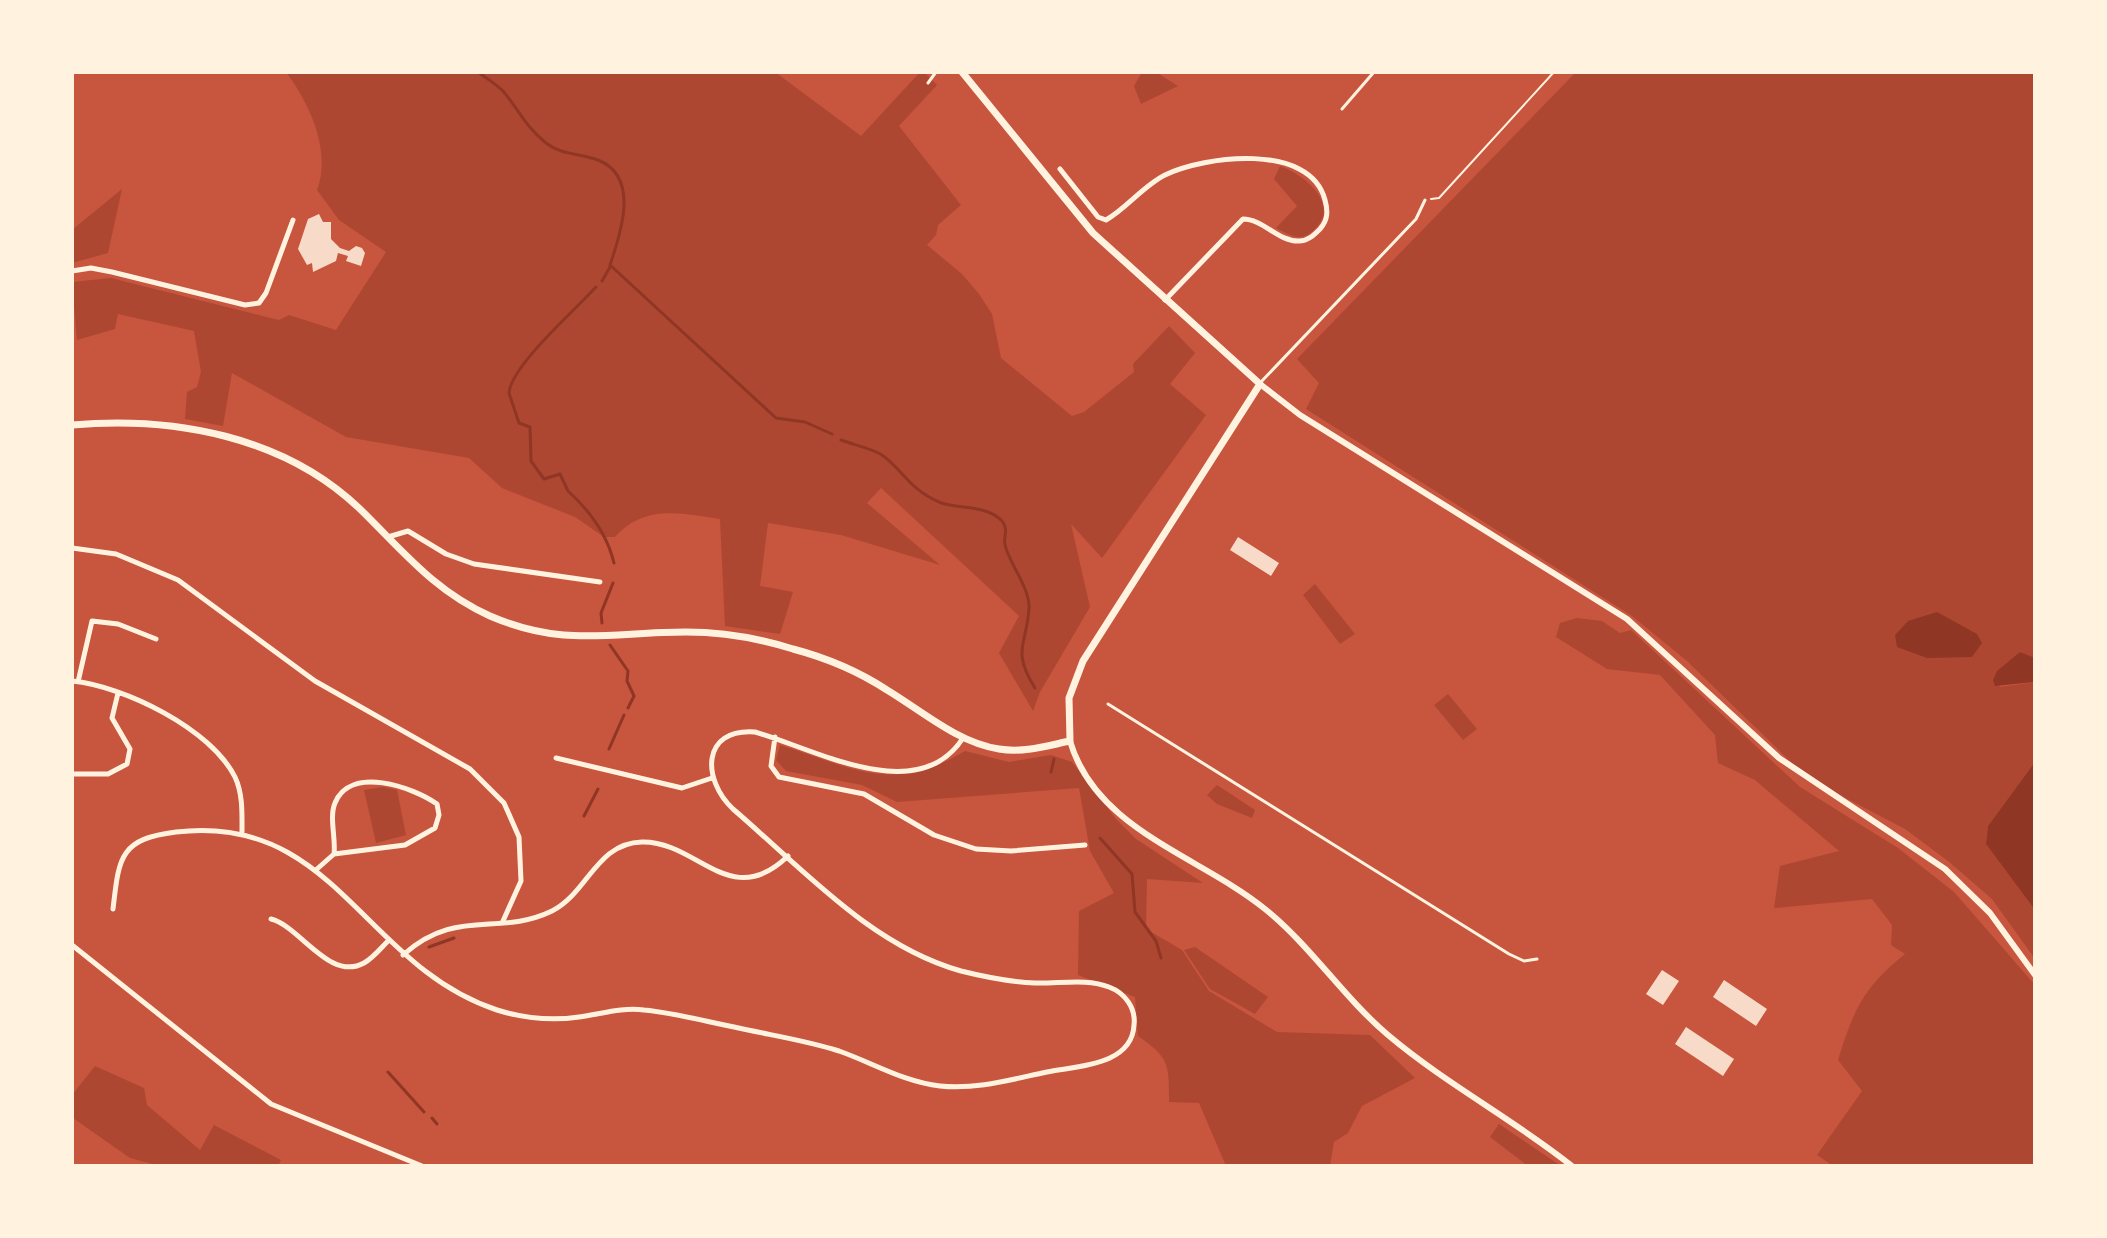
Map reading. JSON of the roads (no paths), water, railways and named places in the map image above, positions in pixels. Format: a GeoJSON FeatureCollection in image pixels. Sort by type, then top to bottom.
{"type":"FeatureCollection","features":[{"type":"Feature","properties":{"kind":"main road"},"geometry":{"type":"LineString","coordinates":[[72,425],[163,424],[235,439],[327,482],[361,510],[420,572],[447,592],[517,626],[577,638],[688,632],[775,643],[821,657],[864,676],[963,738],[1012,751],[1070,741],[1069,698],[1083,661],[1260,384],[1085,225],[962,72]]}},
{"type":"Feature","properties":{"kind":"street"},"geometry":{"type":"LineString","coordinates":[[1060,169],[1098,217],[1106,220],[1164,175],[1218,159],[1250,157],[1284,164],[1303,173],[1323,194],[1328,213],[1324,225],[1311,238],[1299,242],[1243,219],[1164,300]]}},
{"type":"Feature","properties":{"kind":"street"},"geometry":{"type":"LineString","coordinates":[[72,271],[91,268],[245,305],[259,303],[266,293],[293,220]]}},
{"type":"Feature","properties":{"kind":"street"},"geometry":{"type":"LineString","coordinates":[[1260,384],[1300,415],[1627,619],[1772,752],[1945,869],[1990,913],[2035,975]]}},
{"type":"Feature","properties":{"kind":"street"},"geometry":{"type":"LineString","coordinates":[[387,538],[408,531],[446,554],[474,564],[600,582]]}},
{"type":"Feature","properties":{"kind":"street"},"geometry":{"type":"LineString","coordinates":[[72,548],[116,554],[178,580],[315,681],[470,769],[504,803],[519,837],[521,881],[503,921]]}},
{"type":"Feature","properties":{"kind":"street"},"geometry":{"type":"LineString","coordinates":[[156,639],[118,624],[92,621],[75,682],[118,693],[174,720],[222,758],[239,787],[242,832]]}},
{"type":"Feature","properties":{"kind":"street"},"geometry":{"type":"LineString","coordinates":[[72,774],[108,774],[127,764],[130,749],[112,718],[118,693]]}},
{"type":"Feature","properties":{"kind":"street"},"geometry":{"type":"LineString","coordinates":[[113,909],[119,862],[134,843],[150,835],[183,831],[242,832],[290,852],[317,869],[403,955],[451,990],[503,1012],[547,1019],[648,1010],[823,1047],[906,1078],[942,1087],[984,1084],[1097,1062],[1116,1055],[1131,1039],[1135,1023],[1132,1009],[1115,990],[1099,984],[1004,980],[936,962],[870,925],[726,802],[712,778],[711,757],[728,737],[748,731],[877,771],[898,773],[935,764],[955,750],[963,738]]}},
{"type":"Feature","properties":{"kind":"street"},"geometry":{"type":"LineString","coordinates":[[775,737],[771,766],[779,777],[864,794],[950,842],[995,851],[1085,845]]}},
{"type":"Feature","properties":{"kind":"street"},"geometry":{"type":"LineString","coordinates":[[1070,741],[1083,768],[1106,798],[1148,836],[1268,911],[1376,1024],[1418,1060],[1572,1166]]}},
{"type":"Feature","properties":{"kind":"street"},"geometry":{"type":"LineString","coordinates":[[556,758],[682,788],[712,778]]}},
{"type":"Feature","properties":{"kind":"street"},"geometry":{"type":"LineString","coordinates":[[317,869],[334,854],[405,845],[435,828],[439,815],[437,804],[420,792],[387,781],[350,789],[336,799],[333,808],[334,854]]}},
{"type":"Feature","properties":{"kind":"street"},"geometry":{"type":"LineString","coordinates":[[403,955],[439,930],[529,919],[560,907],[603,858],[634,843],[657,844],[719,873],[742,877],[766,873],[788,856]]}},
{"type":"Feature","properties":{"kind":"street"},"geometry":{"type":"LineString","coordinates":[[271,919],[292,928],[324,957],[346,965],[364,964],[388,941]]}},
{"type":"Feature","properties":{"kind":"street"},"geometry":{"type":"LineString","coordinates":[[72,945],[271,1104],[422,1166]]}},
{"type":"Feature","properties":{"kind":"lane"},"geometry":{"type":"LineString","coordinates":[[928,83],[936,72]]}},
{"type":"Feature","properties":{"kind":"lane"},"geometry":{"type":"LineString","coordinates":[[1342,109],[1374,72]]}},
{"type":"Feature","properties":{"kind":"lane"},"geometry":{"type":"LineString","coordinates":[[1260,384],[1416,219],[1425,200]]}},
{"type":"Feature","properties":{"kind":"lane"},"geometry":{"type":"LineString","coordinates":[[1108,704],[1509,954],[1524,961],[1537,959]]}},
{"type":"Feature","properties":{"kind":"waterway"},"geometry":{"type":"LineString","coordinates":[[478,72],[503,91],[527,124],[546,143],[564,152],[598,160],[611,168],[619,179],[624,208],[610,265],[776,418],[805,422],[832,434]]}},
{"type":"Feature","properties":{"kind":"waterway"},"geometry":{"type":"LineString","coordinates":[[602,281],[610,267]]}},
{"type":"Feature","properties":{"kind":"waterway"},"geometry":{"type":"LineString","coordinates":[[596,287],[520,368],[509,393],[519,423],[530,427],[531,461],[544,479],[560,474],[568,491],[602,532],[614,563]]}},
{"type":"Feature","properties":{"kind":"waterway"},"geometry":{"type":"LineString","coordinates":[[841,440],[882,455],[929,497],[988,512],[1002,521],[1007,552],[1028,600],[1022,656],[1035,688]]}},
{"type":"Feature","properties":{"kind":"waterway"},"geometry":{"type":"LineString","coordinates":[[602,623],[601,613],[613,583]]}},
{"type":"Feature","properties":{"kind":"waterway"},"geometry":{"type":"LineString","coordinates":[[610,645],[628,671],[627,681],[634,696],[628,708]]}},
{"type":"Feature","properties":{"kind":"waterway"},"geometry":{"type":"LineString","coordinates":[[609,749],[624,715]]}},
{"type":"Feature","properties":{"kind":"waterway"},"geometry":{"type":"LineString","coordinates":[[1051,772],[1054,759]]}},
{"type":"Feature","properties":{"kind":"waterway"},"geometry":{"type":"LineString","coordinates":[[584,816],[598,789]]}},
{"type":"Feature","properties":{"kind":"waterway"},"geometry":{"type":"LineString","coordinates":[[1100,838],[1132,874],[1135,912],[1156,941],[1161,958]]}},
{"type":"Feature","properties":{"kind":"waterway"},"geometry":{"type":"LineString","coordinates":[[429,947],[454,938]]}},
{"type":"Feature","properties":{"kind":"waterway"},"geometry":{"type":"LineString","coordinates":[[388,1072],[424,1112]]}},
{"type":"Feature","properties":{"kind":"waterway"},"geometry":{"type":"LineString","coordinates":[[432,1118],[437,1124]]}}]}
